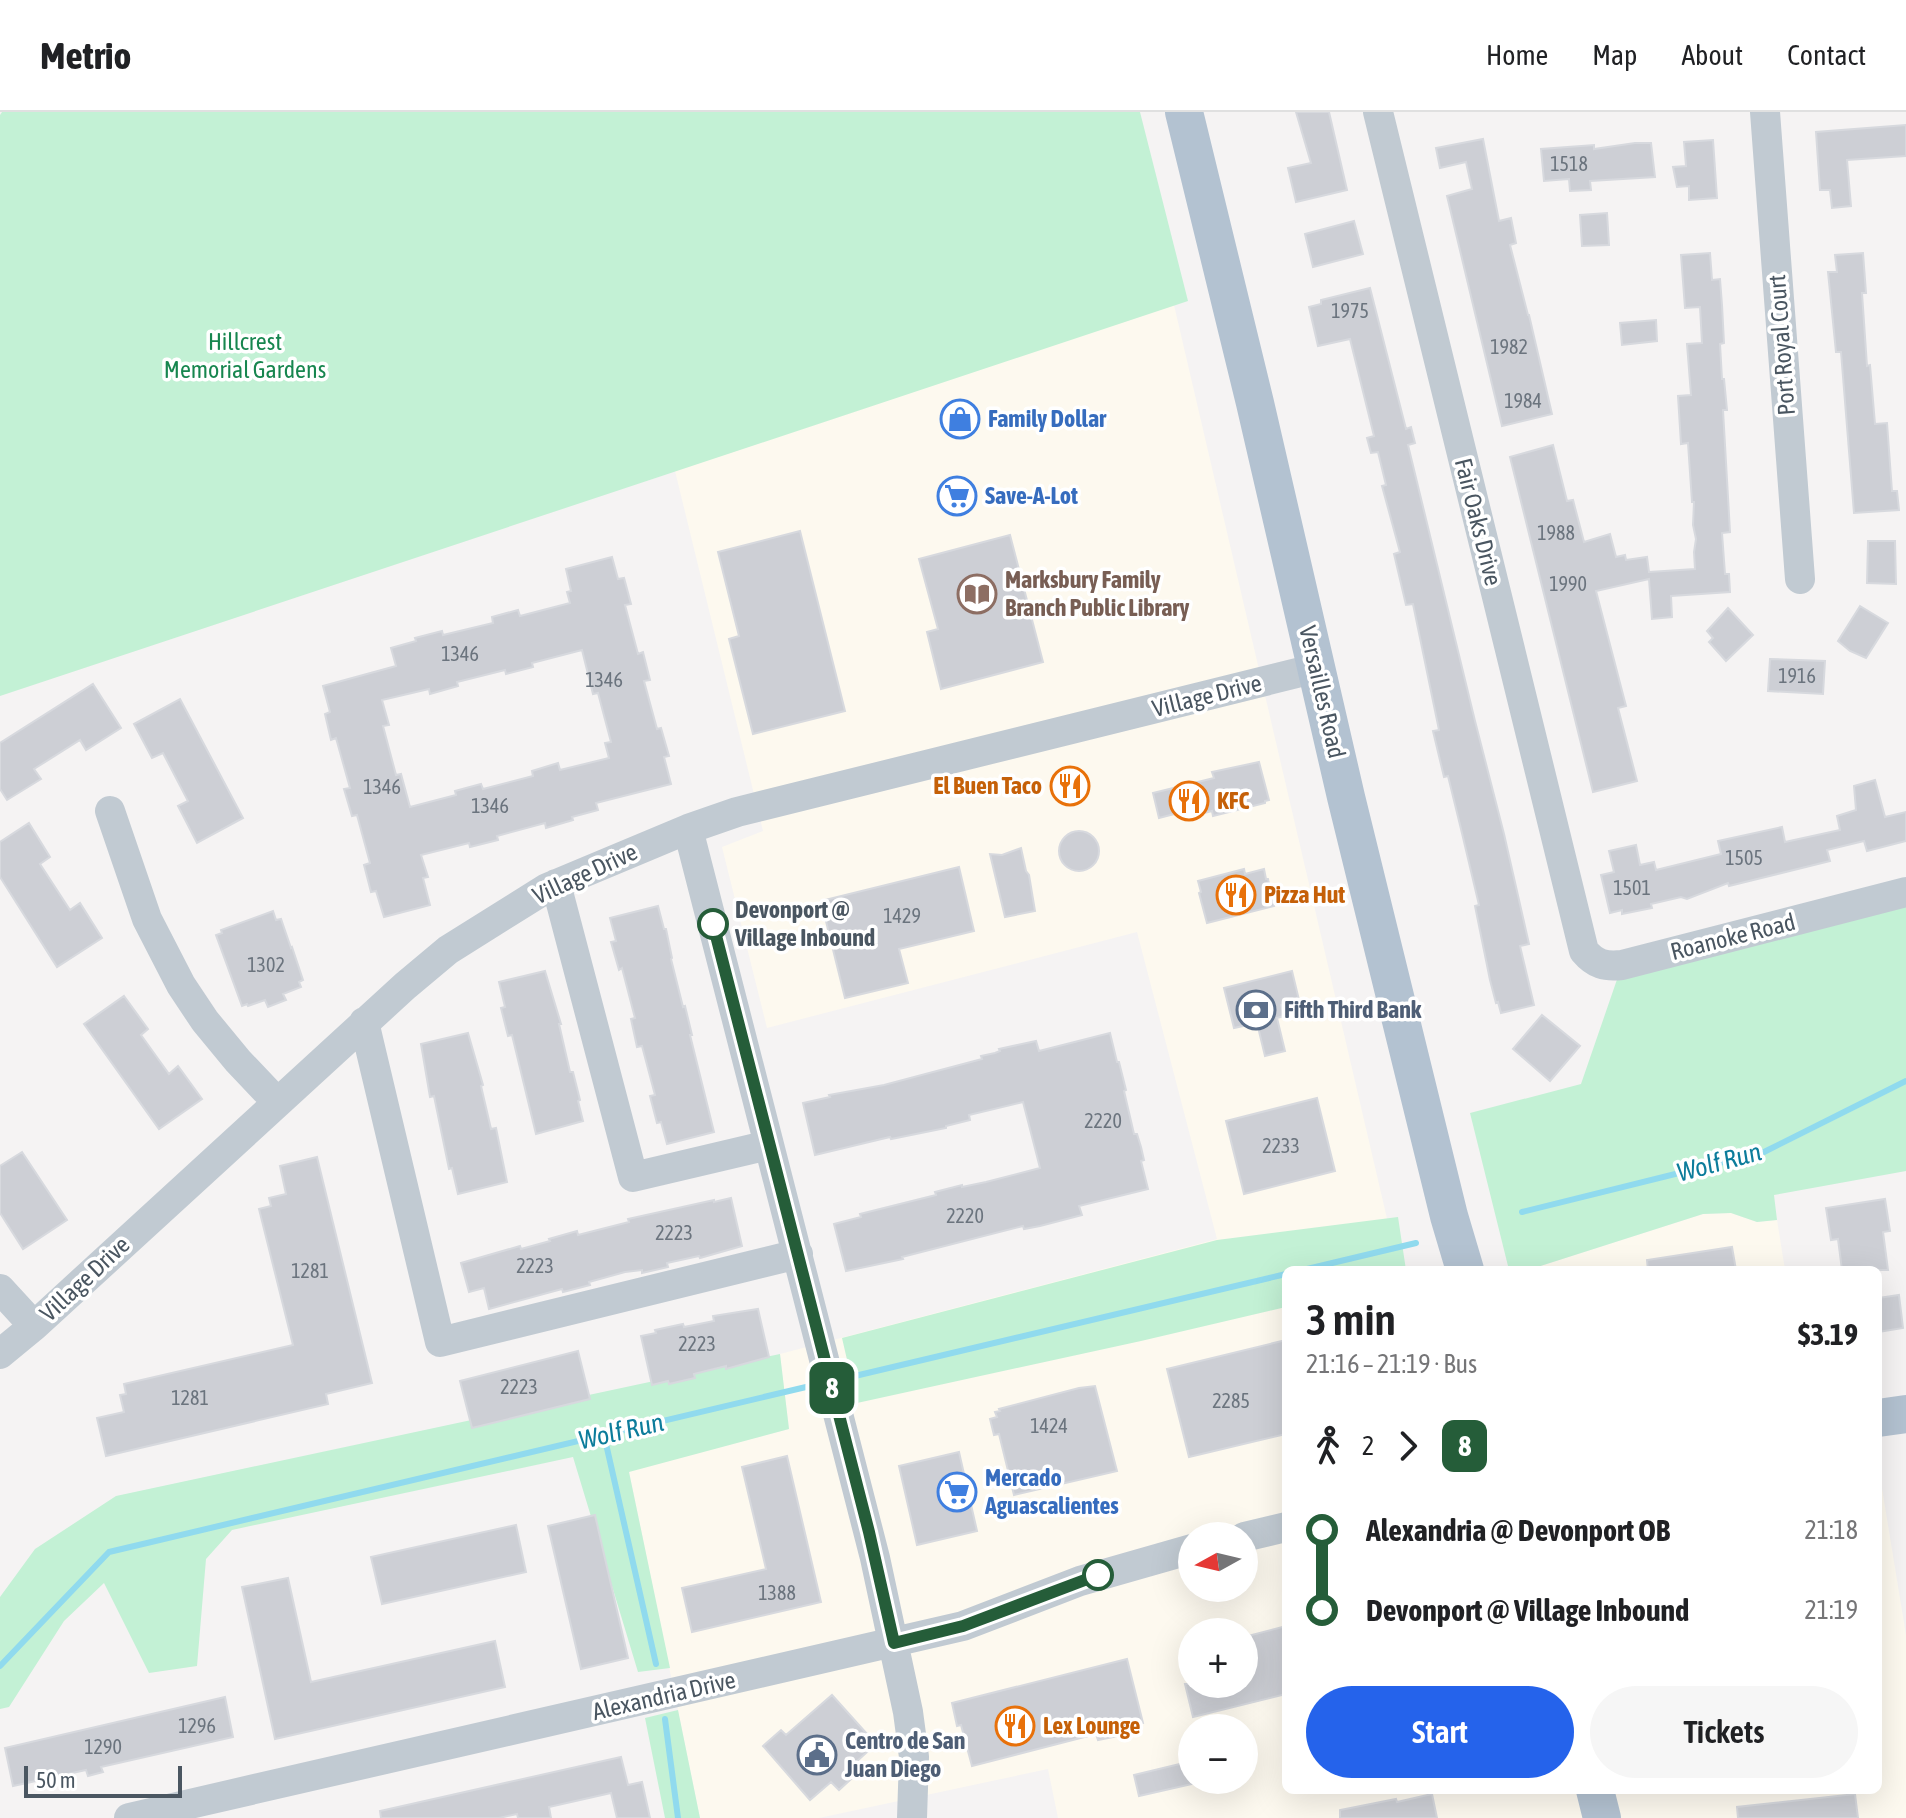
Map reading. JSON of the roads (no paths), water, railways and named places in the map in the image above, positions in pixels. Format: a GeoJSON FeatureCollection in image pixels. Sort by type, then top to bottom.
{"type":"FeatureCollection","features":[{"type":"Feature","properties":{"kind":"main road","name":"Versailles Road"},"geometry":{"type":"LineString","coordinates":[[1184,112],[1417,1085],[1464,1266]]}},
{"type":"Feature","properties":{"kind":"main road"},"geometry":{"type":"LineString","coordinates":[[1882,1417],[1906,1414]]}},
{"type":"Feature","properties":{"kind":"main road"},"geometry":{"type":"LineString","coordinates":[[1596,1794],[1602,1818]]}},
{"type":"Feature","properties":{"kind":"street","name":"Fair Oaks Drive"},"geometry":{"type":"LineString","coordinates":[[1378,112],[1578,932]]}},
{"type":"Feature","properties":{"kind":"street","name":"Port Royal Court"},"geometry":{"type":"LineString","coordinates":[[1765,112],[1800,579]]}},
{"type":"Feature","properties":{"kind":"street","name":"Village Drive"},"geometry":{"type":"LineString","coordinates":[[0,1354],[364,1022],[448,950],[556,884],[688,829],[748,809],[1317,668]]}},
{"type":"Feature","properties":{"kind":"street"},"geometry":{"type":"LineString","coordinates":[[110,811],[147,919],[181,985],[205,1021],[277,1102]]}},
{"type":"Feature","properties":{"kind":"street"},"geometry":{"type":"LineString","coordinates":[[688,829],[875,1558],[908,1712],[914,1757],[912,1818]]}},
{"type":"Feature","properties":{"kind":"street"},"geometry":{"type":"LineString","coordinates":[[556,884],[633,1177],[769,1145]]}},
{"type":"Feature","properties":{"kind":"street","name":"Roanoke Road"},"geometry":{"type":"LineString","coordinates":[[1578,932],[1584,951],[1592,960],[1603,965],[1622,965],[1906,892]]}},
{"type":"Feature","properties":{"kind":"street"},"geometry":{"type":"LineString","coordinates":[[364,1022],[440,1342],[798,1254]]}},
{"type":"Feature","properties":{"kind":"street"},"geometry":{"type":"LineString","coordinates":[[0,1289],[34,1326]]}},
{"type":"Feature","properties":{"kind":"street"},"geometry":{"type":"LineString","coordinates":[[1258,1534],[1282,1528]]}},
{"type":"Feature","properties":{"kind":"street","name":"Alexandria Drive"},"geometry":{"type":"LineString","coordinates":[[129,1818],[963,1626],[1089,1578],[1178,1553]]}},
{"type":"Feature","properties":{"kind":"waterway","name":"Wolf Run"},"geometry":{"type":"LineString","coordinates":[[1522,1212],[1764,1152],[1906,1081]]}},
{"type":"Feature","properties":{"kind":"waterway","name":"Wolf Run"},"geometry":{"type":"LineString","coordinates":[[1320,1266],[1416,1243]]}},
{"type":"Feature","properties":{"kind":"waterway","name":"Wolf Run"},"geometry":{"type":"LineString","coordinates":[[838,1380],[1282,1275]]}},
{"type":"Feature","properties":{"kind":"waterway","name":"Wolf Run"},"geometry":{"type":"LineString","coordinates":[[0,1666],[109,1552],[823,1383]]}},
{"type":"Feature","properties":{"kind":"waterway"},"geometry":{"type":"LineString","coordinates":[[604,1435],[656,1664]]}},
{"type":"Feature","properties":{"kind":"waterway"},"geometry":{"type":"LineString","coordinates":[[665,1719],[678,1818]]}},
{"type":"Feature","properties":{"kind":"place","name":"Family Dollar"},"geometry":{"type":"Point","coordinates":[960,419]}},
{"type":"Feature","properties":{"kind":"place","name":"Save-A-Lot"},"geometry":{"type":"Point","coordinates":[957,496]}},
{"type":"Feature","properties":{"kind":"place","name":"Marksbury Family Branch Public Library"},"geometry":{"type":"Point","coordinates":[977,594]}},
{"type":"Feature","properties":{"kind":"place","name":"El Buen Taco"},"geometry":{"type":"Point","coordinates":[1070,786]}},
{"type":"Feature","properties":{"kind":"place","name":"KFC"},"geometry":{"type":"Point","coordinates":[1189,801]}},
{"type":"Feature","properties":{"kind":"place","name":"Pizza Hut"},"geometry":{"type":"Point","coordinates":[1236,895]}},
{"type":"Feature","properties":{"kind":"place","name":"Devonport @ Village Inbound"},"geometry":{"type":"Point","coordinates":[713,924]}},
{"type":"Feature","properties":{"kind":"place","name":"Fifth Third Bank"},"geometry":{"type":"Point","coordinates":[1256,1010]}},
{"type":"Feature","properties":{"kind":"place","name":"Mercado Aguascalientes"},"geometry":{"type":"Point","coordinates":[957,1492]}},
{"type":"Feature","properties":{"kind":"place","name":"Lex Lounge"},"geometry":{"type":"Point","coordinates":[1015,1726]}},
{"type":"Feature","properties":{"kind":"place","name":"Centro de San Juan Diego"},"geometry":{"type":"Point","coordinates":[817,1755]}},
{"type":"Feature","properties":{"kind":"park label","name":"Hillcrest Memorial Gardens"},"geometry":{"type":"Point","coordinates":[245,356]}}]}
